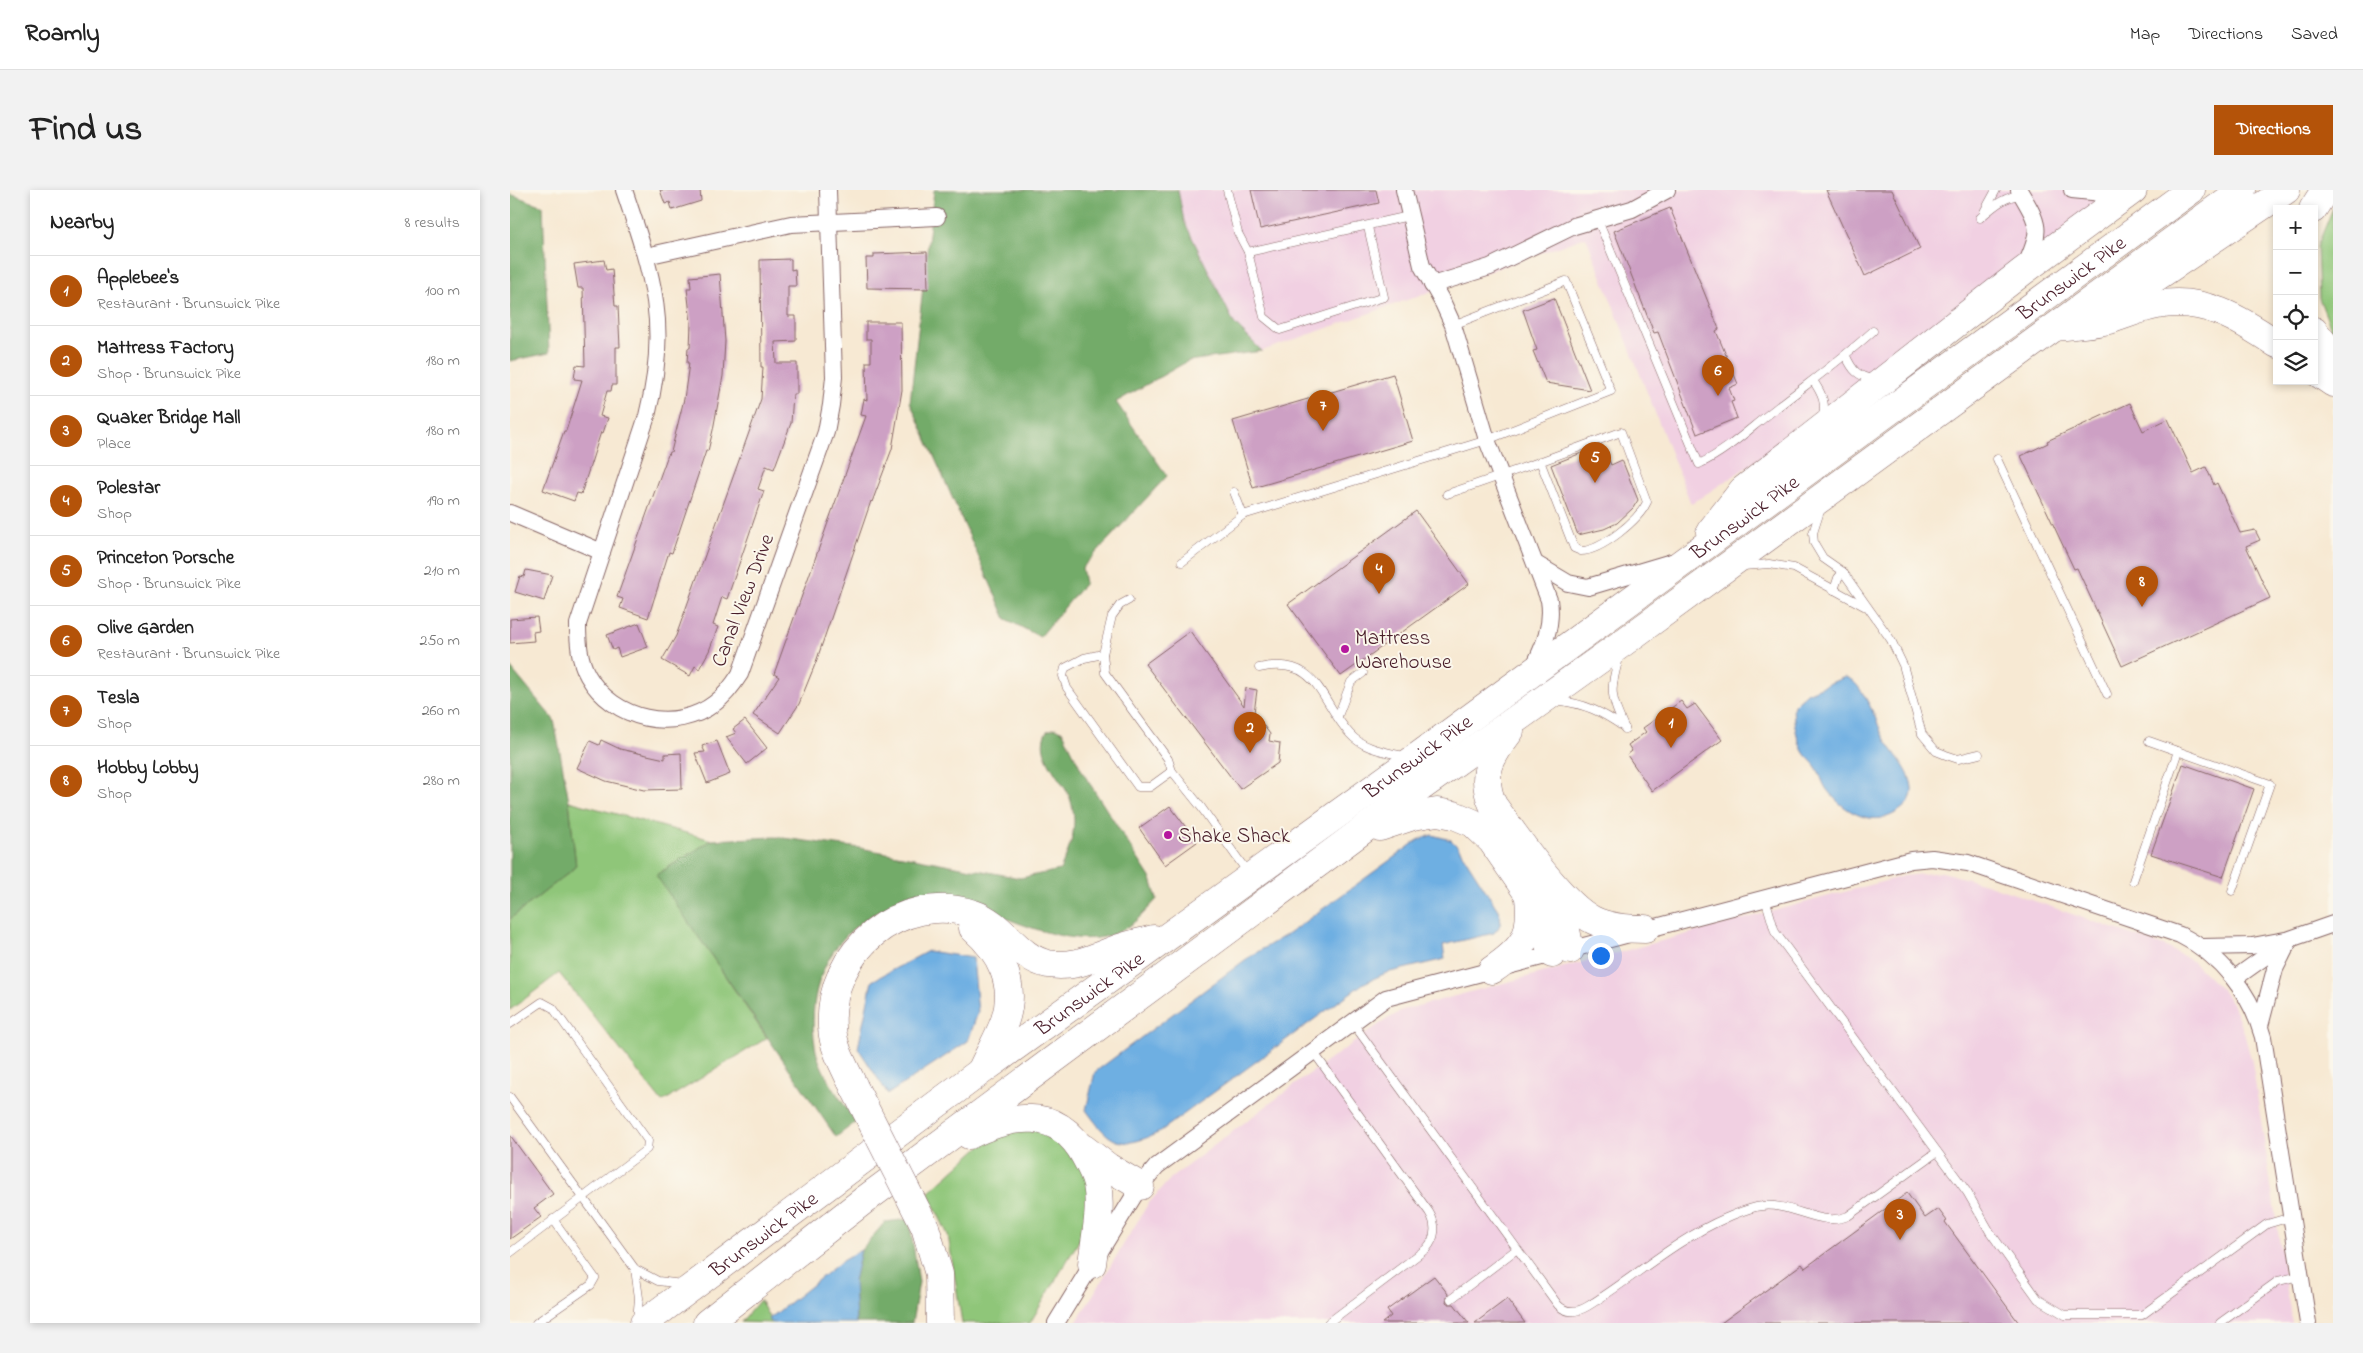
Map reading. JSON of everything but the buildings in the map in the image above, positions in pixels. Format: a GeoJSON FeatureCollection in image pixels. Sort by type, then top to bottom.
{"type":"FeatureCollection","features":[{"type":"Feature","properties":{"kind":"highway"},"geometry":{"type":"LineString","coordinates":[[1690,557],[1742,490],[2022,272],[2133,190]]}},
{"type":"Feature","properties":{"kind":"highway","name":"Brunswick Pike"},"geometry":{"type":"LineString","coordinates":[[644,1323],[980,1072],[1414,759],[2191,190]]}},
{"type":"Feature","properties":{"kind":"highway","name":"Brunswick Pike"},"geometry":{"type":"LineString","coordinates":[[707,1323],[735,1307],[924,1156],[1357,835],[2242,190]]}},
{"type":"Feature","properties":{"kind":"highway"},"geometry":{"type":"LineString","coordinates":[[2054,327],[2105,311],[2286,190]]}},
{"type":"Feature","properties":{"kind":"highway"},"geometry":{"type":"LineString","coordinates":[[2316,205],[2325,190]]}},
{"type":"Feature","properties":{"kind":"highway"},"geometry":{"type":"LineString","coordinates":[[2054,327],[2108,320],[2148,307],[2182,303],[2207,307],[2226,313],[2273,342]]}},
{"type":"Feature","properties":{"kind":"highway"},"geometry":{"type":"LineString","coordinates":[[2318,336],[2333,355]]}},
{"type":"Feature","properties":{"kind":"highway"},"geometry":{"type":"LineString","coordinates":[[2318,373],[2333,383]]}},
{"type":"Feature","properties":{"kind":"highway"},"geometry":{"type":"LineString","coordinates":[[1537,705],[1496,750],[1488,767],[1486,786],[1493,805],[1539,886],[1564,920],[1561,952]]}},
{"type":"Feature","properties":{"kind":"highway"},"geometry":{"type":"LineString","coordinates":[[1357,835],[1431,813],[1446,813],[1462,818],[1473,823],[1487,835],[1539,886],[1592,920],[1616,927],[1645,929]]}},
{"type":"Feature","properties":{"kind":"highway"},"geometry":{"type":"LineString","coordinates":[[1492,970],[1513,954],[1528,931],[1539,886]]}},
{"type":"Feature","properties":{"kind":"highway"},"geometry":{"type":"LineString","coordinates":[[940,1321],[939,1274],[925,1227],[838,1052],[832,1026],[833,1009],[843,973],[861,944],[872,933],[896,918],[922,912],[952,910],[983,918],[997,927],[1018,949],[1048,964],[1076,965],[1115,949],[1172,934]]}},
{"type":"Feature","properties":{"kind":"highway"},"geometry":{"type":"LineString","coordinates":[[922,912],[947,915],[973,928],[996,951],[1004,967],[1009,992],[1007,1012],[980,1072]]}},
{"type":"Feature","properties":{"kind":"highway"},"geometry":{"type":"LineString","coordinates":[[924,1156],[998,1122],[1026,1118],[1055,1125],[1069,1134],[1080,1146],[1108,1167],[1140,1186]]}},
{"type":"Feature","properties":{"kind":"highway"},"geometry":{"type":"LineString","coordinates":[[1080,1146],[1097,1184],[1098,1209],[1092,1264]]}},
{"type":"Feature","properties":{"kind":"street","name":"Canal View Drive"},"geometry":{"type":"LineString","coordinates":[[624,190],[646,256],[653,284],[658,316],[658,354],[654,386],[647,416],[578,624],[578,642],[588,676],[599,691],[625,711],[643,718],[663,720],[680,719],[699,713],[715,704],[729,690],[740,674],[826,432],[834,377],[828,190]]}},
{"type":"Feature","properties":{"kind":"street"},"geometry":{"type":"LineString","coordinates":[[1404,190],[1422,266],[1453,326],[1487,440],[1549,600],[1551,612],[1545,643],[1532,672]]}},
{"type":"Feature","properties":{"kind":"street"},"geometry":{"type":"LineString","coordinates":[[1432,285],[1490,267],[1558,233],[1597,218],[1632,209],[1667,190]]}},
{"type":"Feature","properties":{"kind":"street"},"geometry":{"type":"LineString","coordinates":[[2072,190],[2102,193],[2116,190]]}},
{"type":"Feature","properties":{"kind":"street"},"geometry":{"type":"LineString","coordinates":[[2021,192],[2036,220],[2037,231],[2036,241],[2022,272]]}},
{"type":"Feature","properties":{"kind":"street"},"geometry":{"type":"LineString","coordinates":[[646,256],[768,228],[806,222],[936,217]]}},
{"type":"Feature","properties":{"kind":"street"},"geometry":{"type":"LineString","coordinates":[[510,513],[602,552]]}},
{"type":"Feature","properties":{"kind":"street"},"geometry":{"type":"LineString","coordinates":[[1536,564],[1568,583],[1588,586],[1690,557]]}},
{"type":"Feature","properties":{"kind":"street"},"geometry":{"type":"LineString","coordinates":[[1056,1323],[1140,1186],[1157,1166],[1171,1153],[1386,998],[1911,860],[1951,860],[1978,866],[2171,932],[2189,939],[2201,947],[2234,978],[2250,1001],[2260,1026],[2308,1323]]}},
{"type":"Feature","properties":{"kind":"street"},"geometry":{"type":"LineString","coordinates":[[2201,947],[2252,946],[2290,939],[2333,924]]}},
{"type":"Feature","properties":{"kind":"street"},"geometry":{"type":"LineString","coordinates":[[2234,978],[2290,939]]}},
{"type":"Feature","properties":{"kind":"street"},"geometry":{"type":"LineString","coordinates":[[2260,1026],[2276,969],[2290,939]]}},
{"type":"Feature","properties":{"kind":"lane"},"geometry":{"type":"LineString","coordinates":[[1227,190],[1238,233],[1248,252],[1264,317],[1280,330],[1384,297],[1368,227]]}},
{"type":"Feature","properties":{"kind":"lane"},"geometry":{"type":"LineString","coordinates":[[1996,190],[1980,218],[1999,202],[2021,192]]}},
{"type":"Feature","properties":{"kind":"lane"},"geometry":{"type":"LineString","coordinates":[[1248,252],[1368,227],[1409,216]]}},
{"type":"Feature","properties":{"kind":"lane"},"geometry":{"type":"LineString","coordinates":[[1597,218],[1699,464],[1718,455],[1774,410],[1814,382],[1873,331]]}},
{"type":"Feature","properties":{"kind":"lane"},"geometry":{"type":"LineString","coordinates":[[1182,562],[1244,515],[1487,440],[1611,391],[1566,281],[1453,326]]}},
{"type":"Feature","properties":{"kind":"lane"},"geometry":{"type":"LineString","coordinates":[[1846,356],[1854,372],[1865,378],[1875,379],[1890,375]]}},
{"type":"Feature","properties":{"kind":"lane"},"geometry":{"type":"LineString","coordinates":[[1814,382],[1823,396],[1824,404],[1823,417],[1817,432]]}},
{"type":"Feature","properties":{"kind":"lane"},"geometry":{"type":"LineString","coordinates":[[1447,494],[1621,432],[1647,502],[1643,511],[1598,548],[1581,551],[1574,548],[1540,461]]}},
{"type":"Feature","properties":{"kind":"lane"},"geometry":{"type":"LineString","coordinates":[[1997,460],[2107,694]]}},
{"type":"Feature","properties":{"kind":"lane"},"geometry":{"type":"LineString","coordinates":[[1234,492],[1244,515]]}},
{"type":"Feature","properties":{"kind":"lane"},"geometry":{"type":"LineString","coordinates":[[1828,492],[1815,522],[1814,543],[1823,558],[1843,572],[1891,640],[1903,665],[1917,721],[1928,743],[1936,751],[1958,758],[1978,754]]}},
{"type":"Feature","properties":{"kind":"lane"},"geometry":{"type":"LineString","coordinates":[[1726,567],[1780,565],[1807,574],[1866,607]]}},
{"type":"Feature","properties":{"kind":"lane"},"geometry":{"type":"LineString","coordinates":[[1834,590],[1838,578],[1843,572]]}},
{"type":"Feature","properties":{"kind":"lane"},"geometry":{"type":"LineString","coordinates":[[1129,600],[1120,605],[1112,616],[1103,654],[1106,673],[1168,758],[1172,771],[1201,807],[1251,877]]}},
{"type":"Feature","properties":{"kind":"lane"},"geometry":{"type":"LineString","coordinates":[[1537,705],[1576,703],[1601,711],[1625,729],[1614,704],[1611,683],[1624,642]]}},
{"type":"Feature","properties":{"kind":"lane"},"geometry":{"type":"LineString","coordinates":[[1103,654],[1084,658],[1066,668],[1063,676],[1067,688],[1138,787],[1150,787],[1172,771]]}},
{"type":"Feature","properties":{"kind":"lane"},"geometry":{"type":"LineString","coordinates":[[1259,668],[1272,665],[1288,666],[1301,670],[1313,681],[1350,734],[1359,742],[1374,749],[1414,759]]}},
{"type":"Feature","properties":{"kind":"lane"},"geometry":{"type":"LineString","coordinates":[[1338,716],[1351,682],[1363,673]]}},
{"type":"Feature","properties":{"kind":"lane"},"geometry":{"type":"LineString","coordinates":[[2149,741],[2270,784],[2232,891]]}},
{"type":"Feature","properties":{"kind":"lane"},"geometry":{"type":"LineString","coordinates":[[2132,881],[2178,751]]}},
{"type":"Feature","properties":{"kind":"lane"},"geometry":{"type":"LineString","coordinates":[[1764,898],[1775,932],[1967,1192],[1990,1232],[2038,1300],[2064,1314],[2142,1315],[2267,1224],[2291,1217]]}},
{"type":"Feature","properties":{"kind":"lane"},"geometry":{"type":"LineString","coordinates":[[510,1024],[542,1002],[553,1008],[648,1141],[647,1149],[510,1252]]}},
{"type":"Feature","properties":{"kind":"lane"},"geometry":{"type":"LineString","coordinates":[[1352,1022],[1516,1249],[1563,1309],[1580,1311],[1675,1245],[1714,1223],[1742,1212],[1769,1205],[1840,1220],[1937,1152]]}},
{"type":"Feature","properties":{"kind":"lane"},"geometry":{"type":"LineString","coordinates":[[1312,1050],[1429,1212],[1434,1226],[1434,1237],[1426,1249],[1328,1323]]}},
{"type":"Feature","properties":{"kind":"lane"},"geometry":{"type":"LineString","coordinates":[[510,1097],[635,1270],[639,1298],[636,1323]]}},
{"type":"Feature","properties":{"kind":"lane"},"geometry":{"type":"LineString","coordinates":[[536,1323],[591,1285],[595,1278],[553,1219]]}},
{"type":"Feature","properties":{"kind":"lane"},"geometry":{"type":"LineString","coordinates":[[1451,1299],[1516,1249]]}},
{"type":"Feature","properties":{"kind":"lane"},"geometry":{"type":"LineString","coordinates":[[635,1270],[658,1281],[674,1284],[701,1282]]}},
{"type":"Feature","properties":{"kind":"lane"},"geometry":{"type":"LineString","coordinates":[[2220,1323],[2278,1281],[2300,1276]]}},
{"type":"Feature","properties":{"kind":"shaded area"},"geometry":{"type":"Polygon","coordinates":[[[1178,190],[2116,190],[1823,417],[1691,504],[1586,237],[1262,351],[1234,323],[1184,221],[1178,190]]]}},
{"type":"Feature","properties":{"kind":"shaded area"},"geometry":{"type":"Polygon","coordinates":[[[1942,872],[1986,884],[2164,946],[2191,960],[2222,990],[2232,1003],[2243,1029],[2252,1062],[2292,1323],[1076,1323],[1148,1204],[1171,1178],[1305,1077],[1384,1021],[1403,1010],[1904,876],[1942,872]]]}},
{"type":"Feature","properties":{"kind":"green space"},"geometry":{"type":"Polygon","coordinates":[[[934,190],[1178,190],[1184,221],[1234,323],[1262,351],[1188,361],[1116,402],[1167,476],[1082,568],[1085,583],[1040,637],[1006,619],[910,402],[934,190]]]}},
{"type":"Feature","properties":{"kind":"green space"},"geometry":{"type":"Polygon","coordinates":[[[510,194],[543,206],[549,353],[510,361],[510,194]]]}},
{"type":"Feature","properties":{"kind":"green space"},"geometry":{"type":"Polygon","coordinates":[[[2333,208],[2333,334],[2319,298],[2318,245],[2333,208]]]}},
{"type":"Feature","properties":{"kind":"green space"},"geometry":{"type":"Polygon","coordinates":[[[510,667],[554,720],[569,801],[576,867],[510,919],[510,667]]]}},
{"type":"Feature","properties":{"kind":"green space"},"geometry":{"type":"Polygon","coordinates":[[[1056,728],[1063,732],[1083,773],[1151,879],[1157,899],[1130,926],[1101,938],[1081,938],[1038,930],[957,898],[925,898],[895,905],[869,917],[847,934],[830,957],[819,983],[813,1012],[817,1055],[831,1085],[856,1122],[836,1137],[656,875],[712,840],[775,837],[860,848],[1020,878],[1060,870],[1068,852],[1074,821],[1070,798],[1050,765],[1044,748],[1044,739],[1047,731],[1056,728]]]}},
{"type":"Feature","properties":{"kind":"green space"},"geometry":{"type":"Polygon","coordinates":[[[569,801],[712,840],[657,875],[767,1038],[662,1102],[559,973],[510,1010],[510,919],[576,867],[569,801]]]}},
{"type":"Feature","properties":{"kind":"green space"},"geometry":{"type":"Polygon","coordinates":[[[1039,1126],[1090,1172],[1086,1229],[1030,1323],[962,1323],[948,1235],[928,1193],[997,1131],[1039,1126]]]}},
{"type":"Feature","properties":{"kind":"green space"},"geometry":{"type":"Polygon","coordinates":[[[909,1219],[919,1282],[912,1323],[856,1323],[854,1281],[861,1250],[885,1222],[909,1219]]]}},
{"type":"Feature","properties":{"kind":"green space"},"geometry":{"type":"Polygon","coordinates":[[[760,1300],[772,1323],[741,1322],[760,1300]]]}},
{"type":"Feature","properties":{"kind":"water"},"geometry":{"type":"Polygon","coordinates":[[[1845,677],[1851,679],[1862,692],[1881,732],[1910,780],[1912,795],[1909,801],[1903,808],[1890,816],[1871,818],[1861,816],[1843,806],[1826,788],[1815,765],[1804,753],[1799,743],[1794,722],[1794,705],[1807,693],[1845,677]]]}},
{"type":"Feature","properties":{"kind":"water"},"geometry":{"type":"Polygon","coordinates":[[[1432,835],[1451,840],[1458,847],[1498,910],[1500,922],[1499,927],[1494,933],[1443,945],[1445,959],[1386,973],[1364,983],[1158,1133],[1134,1142],[1116,1141],[1109,1137],[1094,1121],[1086,1110],[1095,1072],[1249,957],[1288,934],[1418,840],[1432,835]]]}},
{"type":"Feature","properties":{"kind":"water"},"geometry":{"type":"Polygon","coordinates":[[[928,951],[973,958],[978,1012],[968,1041],[888,1094],[858,1048],[872,981],[928,951]]]}},
{"type":"Feature","properties":{"kind":"water"},"geometry":{"type":"Polygon","coordinates":[[[861,1250],[854,1281],[856,1323],[772,1323],[769,1319],[842,1261],[861,1250]]]}},
{"type":"Feature","properties":{"kind":"place","name":"Olive Garden"},"geometry":{"type":"Point","coordinates":[1718,396]}},
{"type":"Feature","properties":{"kind":"place","name":"Tesla"},"geometry":{"type":"Point","coordinates":[1323,431]}},
{"type":"Feature","properties":{"kind":"place","name":"Princeton Porsche"},"geometry":{"type":"Point","coordinates":[1595,483]}},
{"type":"Feature","properties":{"kind":"place","name":"Polestar"},"geometry":{"type":"Point","coordinates":[1379,594]}},
{"type":"Feature","properties":{"kind":"place","name":"Hobby Lobby"},"geometry":{"type":"Point","coordinates":[2142,607]}},
{"type":"Feature","properties":{"kind":"place","name":"Mattress Warehouse"},"geometry":{"type":"Point","coordinates":[1345,649]}},
{"type":"Feature","properties":{"kind":"place","name":"Applebee's"},"geometry":{"type":"Point","coordinates":[1671,748]}},
{"type":"Feature","properties":{"kind":"place","name":"Mattress Factory"},"geometry":{"type":"Point","coordinates":[1250,753]}},
{"type":"Feature","properties":{"kind":"place","name":"Shake Shack"},"geometry":{"type":"Point","coordinates":[1168,835]}},
{"type":"Feature","properties":{"kind":"place","name":"Quaker Bridge Mall"},"geometry":{"type":"Point","coordinates":[1900,1240]}}]}
